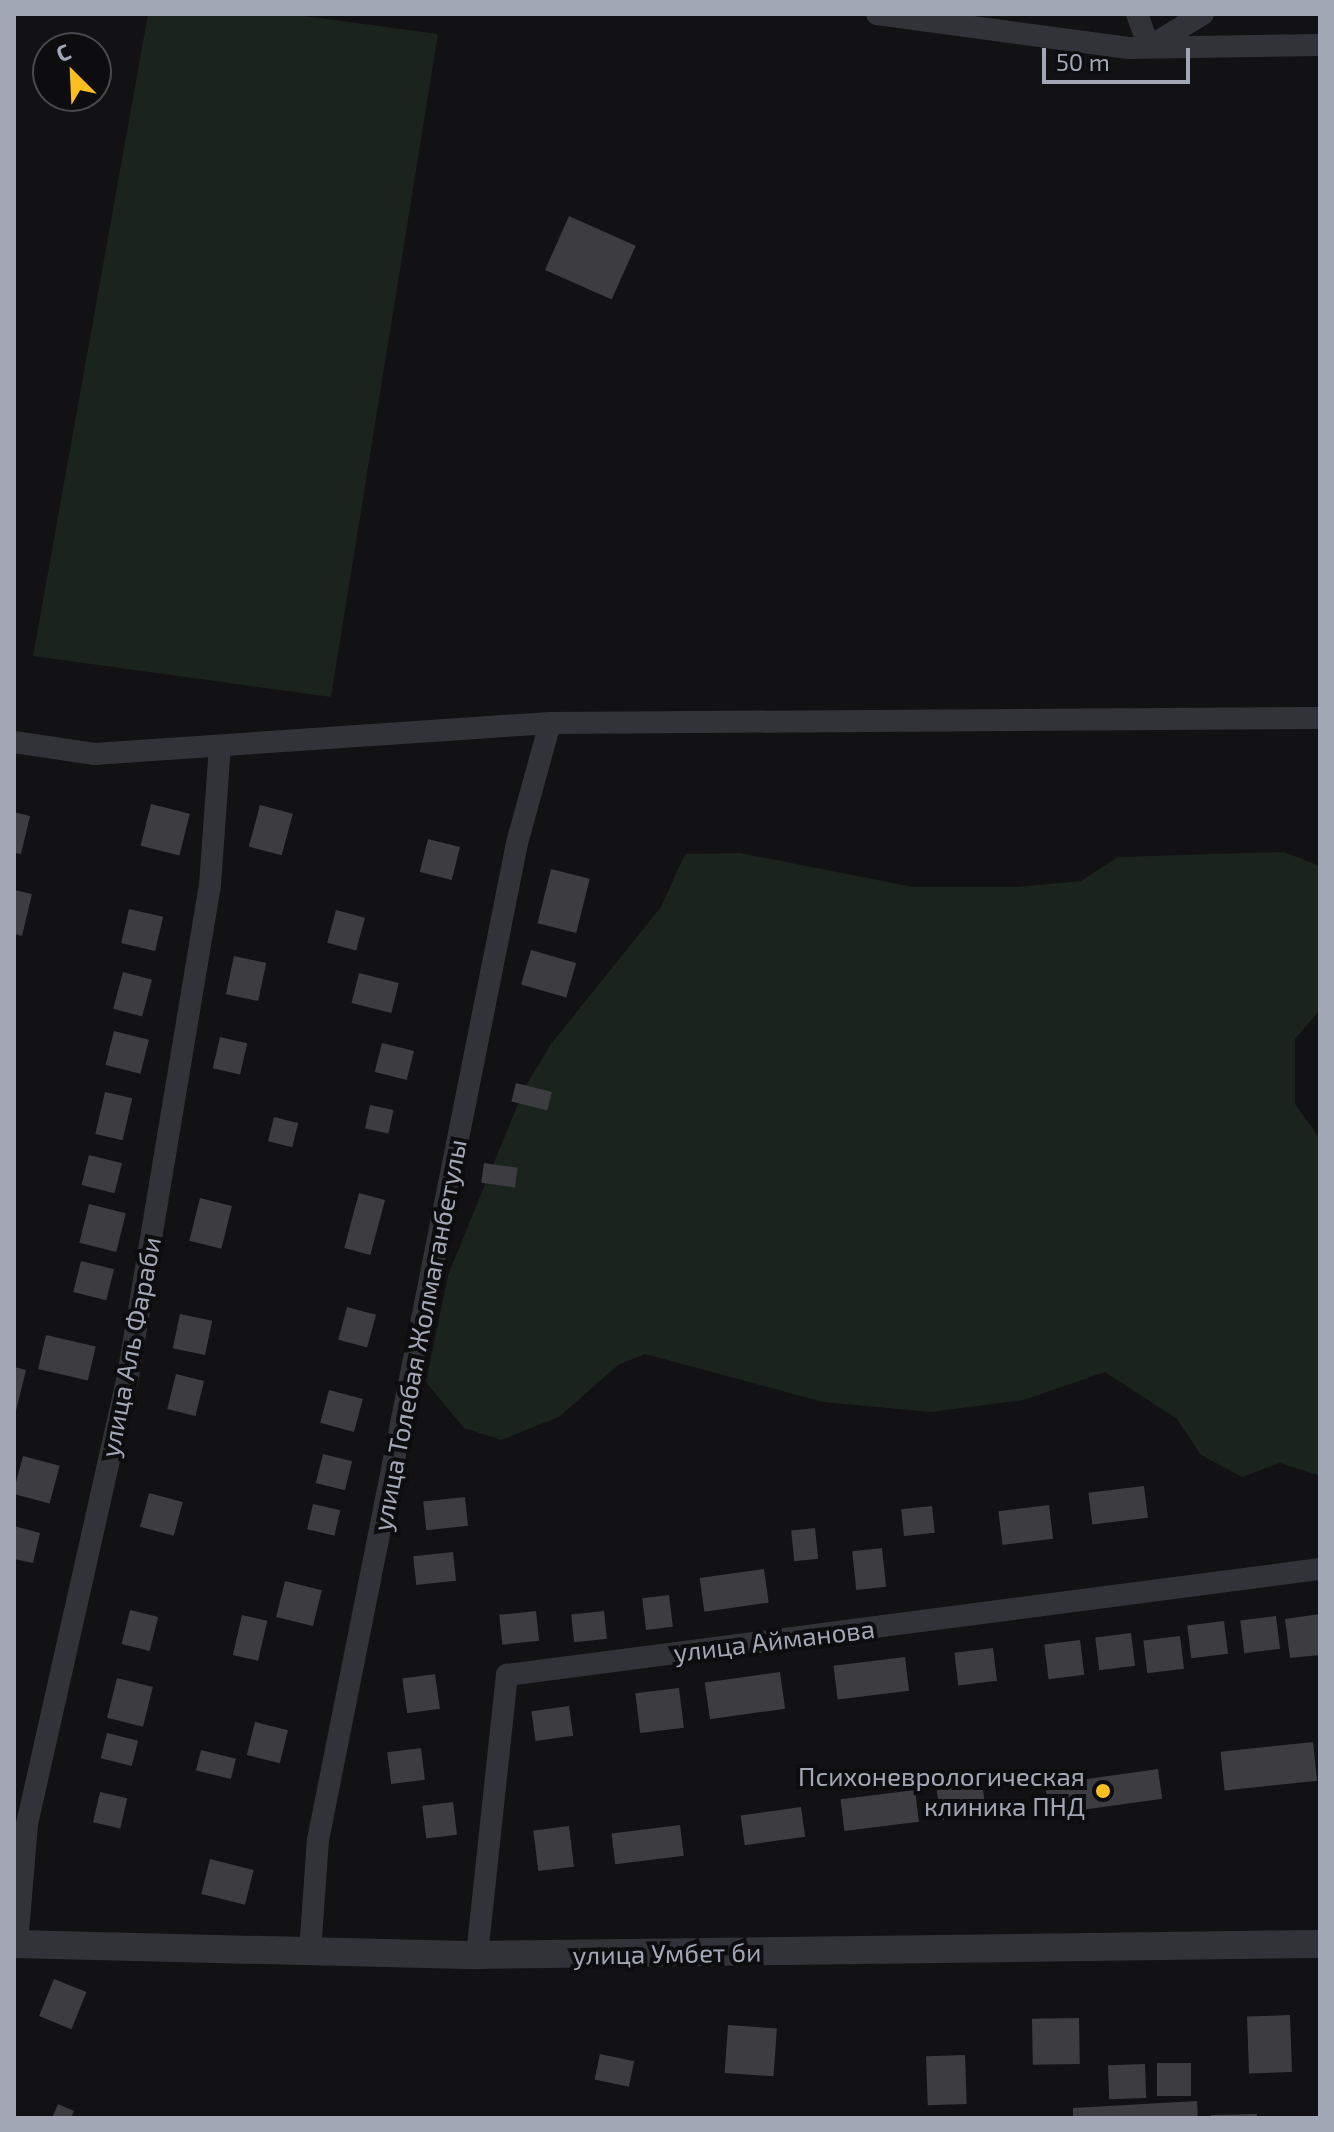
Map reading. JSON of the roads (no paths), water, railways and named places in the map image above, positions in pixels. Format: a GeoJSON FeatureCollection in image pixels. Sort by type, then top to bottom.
{"type":"FeatureCollection","features":[{"type":"Feature","properties":{"kind":"street"},"geometry":{"type":"LineString","coordinates":[[877,14],[1127,48],[1320,45]]}},
{"type":"Feature","properties":{"kind":"street"},"geometry":{"type":"LineString","coordinates":[[1137,14],[1149,47]]}},
{"type":"Feature","properties":{"kind":"street"},"geometry":{"type":"LineString","coordinates":[[1149,47],[1203,14]]}},
{"type":"Feature","properties":{"kind":"street"},"geometry":{"type":"LineString","coordinates":[[14,742],[94,754],[550,723],[1320,718]]}},
{"type":"Feature","properties":{"kind":"street","name":"улица Толебая Жолмаганбетулы"},"geometry":{"type":"LineString","coordinates":[[310,1951],[318,1840],[517,843],[550,723]]}},
{"type":"Feature","properties":{"kind":"street","name":"улица Аль Фараби"},"geometry":{"type":"LineString","coordinates":[[16,1944],[27,1824],[127,1382],[210,885],[220,746]]}},
{"type":"Feature","properties":{"kind":"street","name":"улица Айманова"},"geometry":{"type":"LineString","coordinates":[[477,1955],[507,1675],[1320,1569]]}},
{"type":"Feature","properties":{"kind":"street","name":"улица Умбет би"},"geometry":{"type":"LineString","coordinates":[[16,1944],[477,1955],[1320,1944]]}},
{"type":"Feature","properties":{"kind":"place","name":"Психоневрологическая клиника ПНД"},"geometry":{"type":"Point","coordinates":[1103,1791]}}]}
